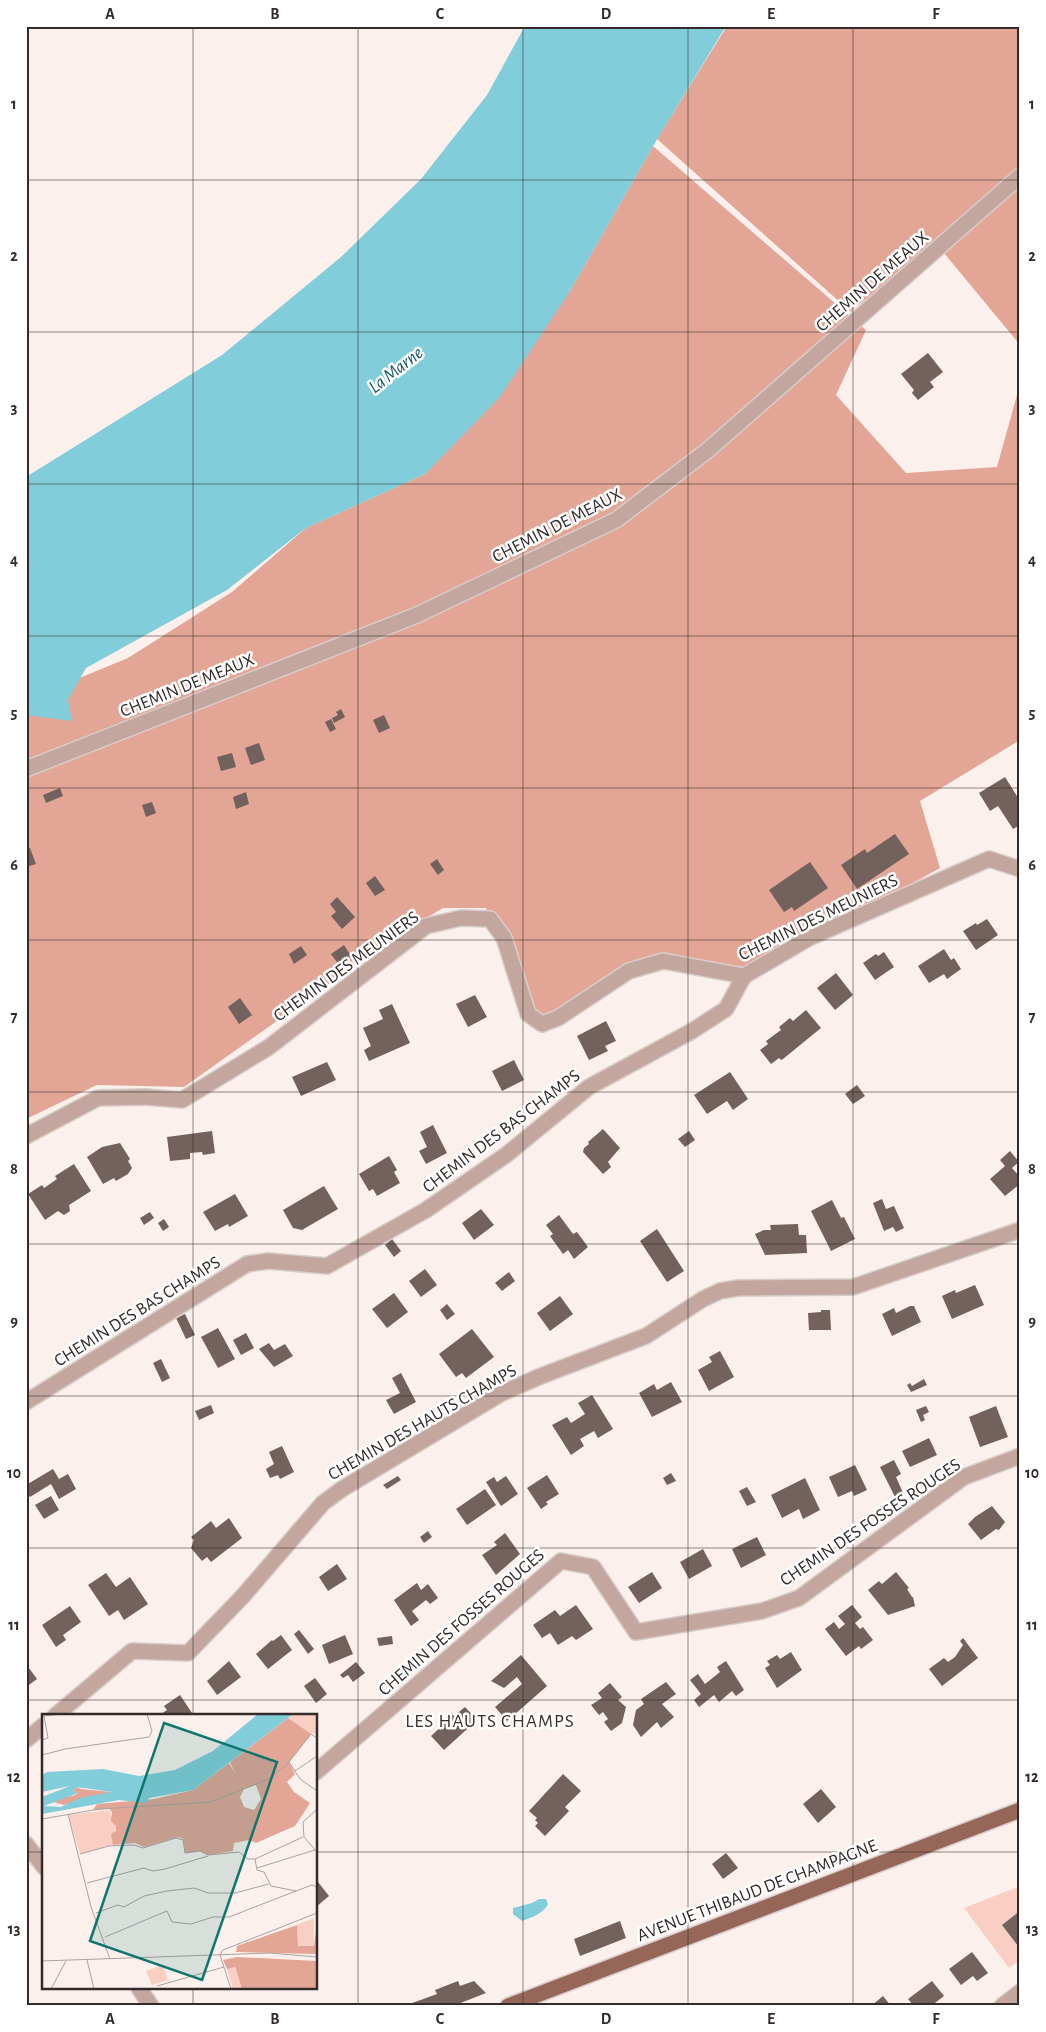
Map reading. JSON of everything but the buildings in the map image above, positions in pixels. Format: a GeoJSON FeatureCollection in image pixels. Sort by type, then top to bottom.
{"type":"FeatureCollection","features":[{"type":"Feature","properties":{"kind":"main road","name":"AVENUE THIBAUD DE CHAMPAGNE"},"geometry":{"type":"LineString","coordinates":[[508,2006],[1020,1810]]}},
{"type":"Feature","properties":{"kind":"street","name":"CHEMIN DE MEAUX"},"geometry":{"type":"LineString","coordinates":[[26,769],[417,615],[616,520],[708,450],[1020,176]]}},
{"type":"Feature","properties":{"kind":"street","name":"CHEMIN DES MEUNIERS"},"geometry":{"type":"LineString","coordinates":[[26,1136],[98,1098],[146,1097],[182,1100],[269,1046],[426,926],[461,918],[490,919],[504,938],[528,1014],[542,1024],[558,1018],[630,970],[663,961],[744,976],[809,938],[989,859],[1020,869]]}},
{"type":"Feature","properties":{"kind":"street","name":"CHEMIN DES BAS CHAMPS"},"geometry":{"type":"LineString","coordinates":[[26,1402],[247,1264],[268,1261],[327,1266],[426,1210],[506,1155],[589,1087],[726,1009],[744,976]]}},
{"type":"Feature","properties":{"kind":"street","name":"CHEMIN DES HAUTS CHAMPS"},"geometry":{"type":"LineString","coordinates":[[57,1714],[132,1651],[188,1654],[243,1596],[323,1503],[342,1489],[502,1393],[646,1336],[702,1299],[720,1291],[748,1288],[853,1287],[1020,1230]]}},
{"type":"Feature","properties":{"kind":"street","name":"CHEMIN DES FOSSES ROUGES"},"geometry":{"type":"LineString","coordinates":[[318,1770],[561,1561],[593,1567],[636,1632],[762,1611],[799,1598],[964,1477],[1020,1456]]}},
{"type":"Feature","properties":{"kind":"street"},"geometry":{"type":"LineString","coordinates":[[26,1740],[42,1727]]}},
{"type":"Feature","properties":{"kind":"street"},"geometry":{"type":"LineString","coordinates":[[26,1844],[42,1864]]}},
{"type":"Feature","properties":{"kind":"street"},"geometry":{"type":"LineString","coordinates":[[140,1990],[151,2006]]}},
{"type":"Feature","properties":{"kind":"street"},"geometry":{"type":"LineString","coordinates":[[1002,2006],[1020,1992]]}},
{"type":"Feature","properties":{"kind":"shaded area"},"geometry":{"type":"Polygon","coordinates":[[[727,26],[1020,26],[1020,345],[939,247],[855,307],[851,312],[657,139],[727,26]]]}},
{"type":"Feature","properties":{"kind":"shaded area"},"geometry":{"type":"Polygon","coordinates":[[[653,146],[866,330],[836,395],[906,473],[997,467],[1020,384],[1020,740],[920,801],[940,868],[744,976],[663,961],[542,1024],[486,908],[443,908],[395,937],[184,1087],[97,1085],[26,1119],[26,700],[128,658],[232,592],[306,528],[425,474],[570,291],[653,146]]]}},
{"type":"Feature","properties":{"kind":"shaded area"},"geometry":{"type":"Polygon","coordinates":[[[1020,1886],[1020,1911],[1002,1925],[1018,1946],[1020,1945],[1020,1960],[1009,1968],[964,1908],[1020,1886]]]}},
{"type":"Feature","properties":{"kind":"water","name":"La Marne"},"geometry":{"type":"Polygon","coordinates":[[[525,26],[726,26],[653,146],[570,291],[499,398],[425,474],[306,528],[227,590],[86,668],[68,700],[72,721],[26,715],[26,477],[222,355],[341,257],[421,179],[487,95],[525,26]]]}},
{"type":"Feature","properties":{"kind":"water"},"geometry":{"type":"Polygon","coordinates":[[[539,1899],[546,1899],[548,1904],[537,1915],[522,1921],[513,1914],[513,1908],[539,1899]]]}},
{"type":"Feature","properties":{"kind":"district","name":"LES HAUTS CHAMPS"},"geometry":{"type":"Point","coordinates":[490,1720]}}]}
